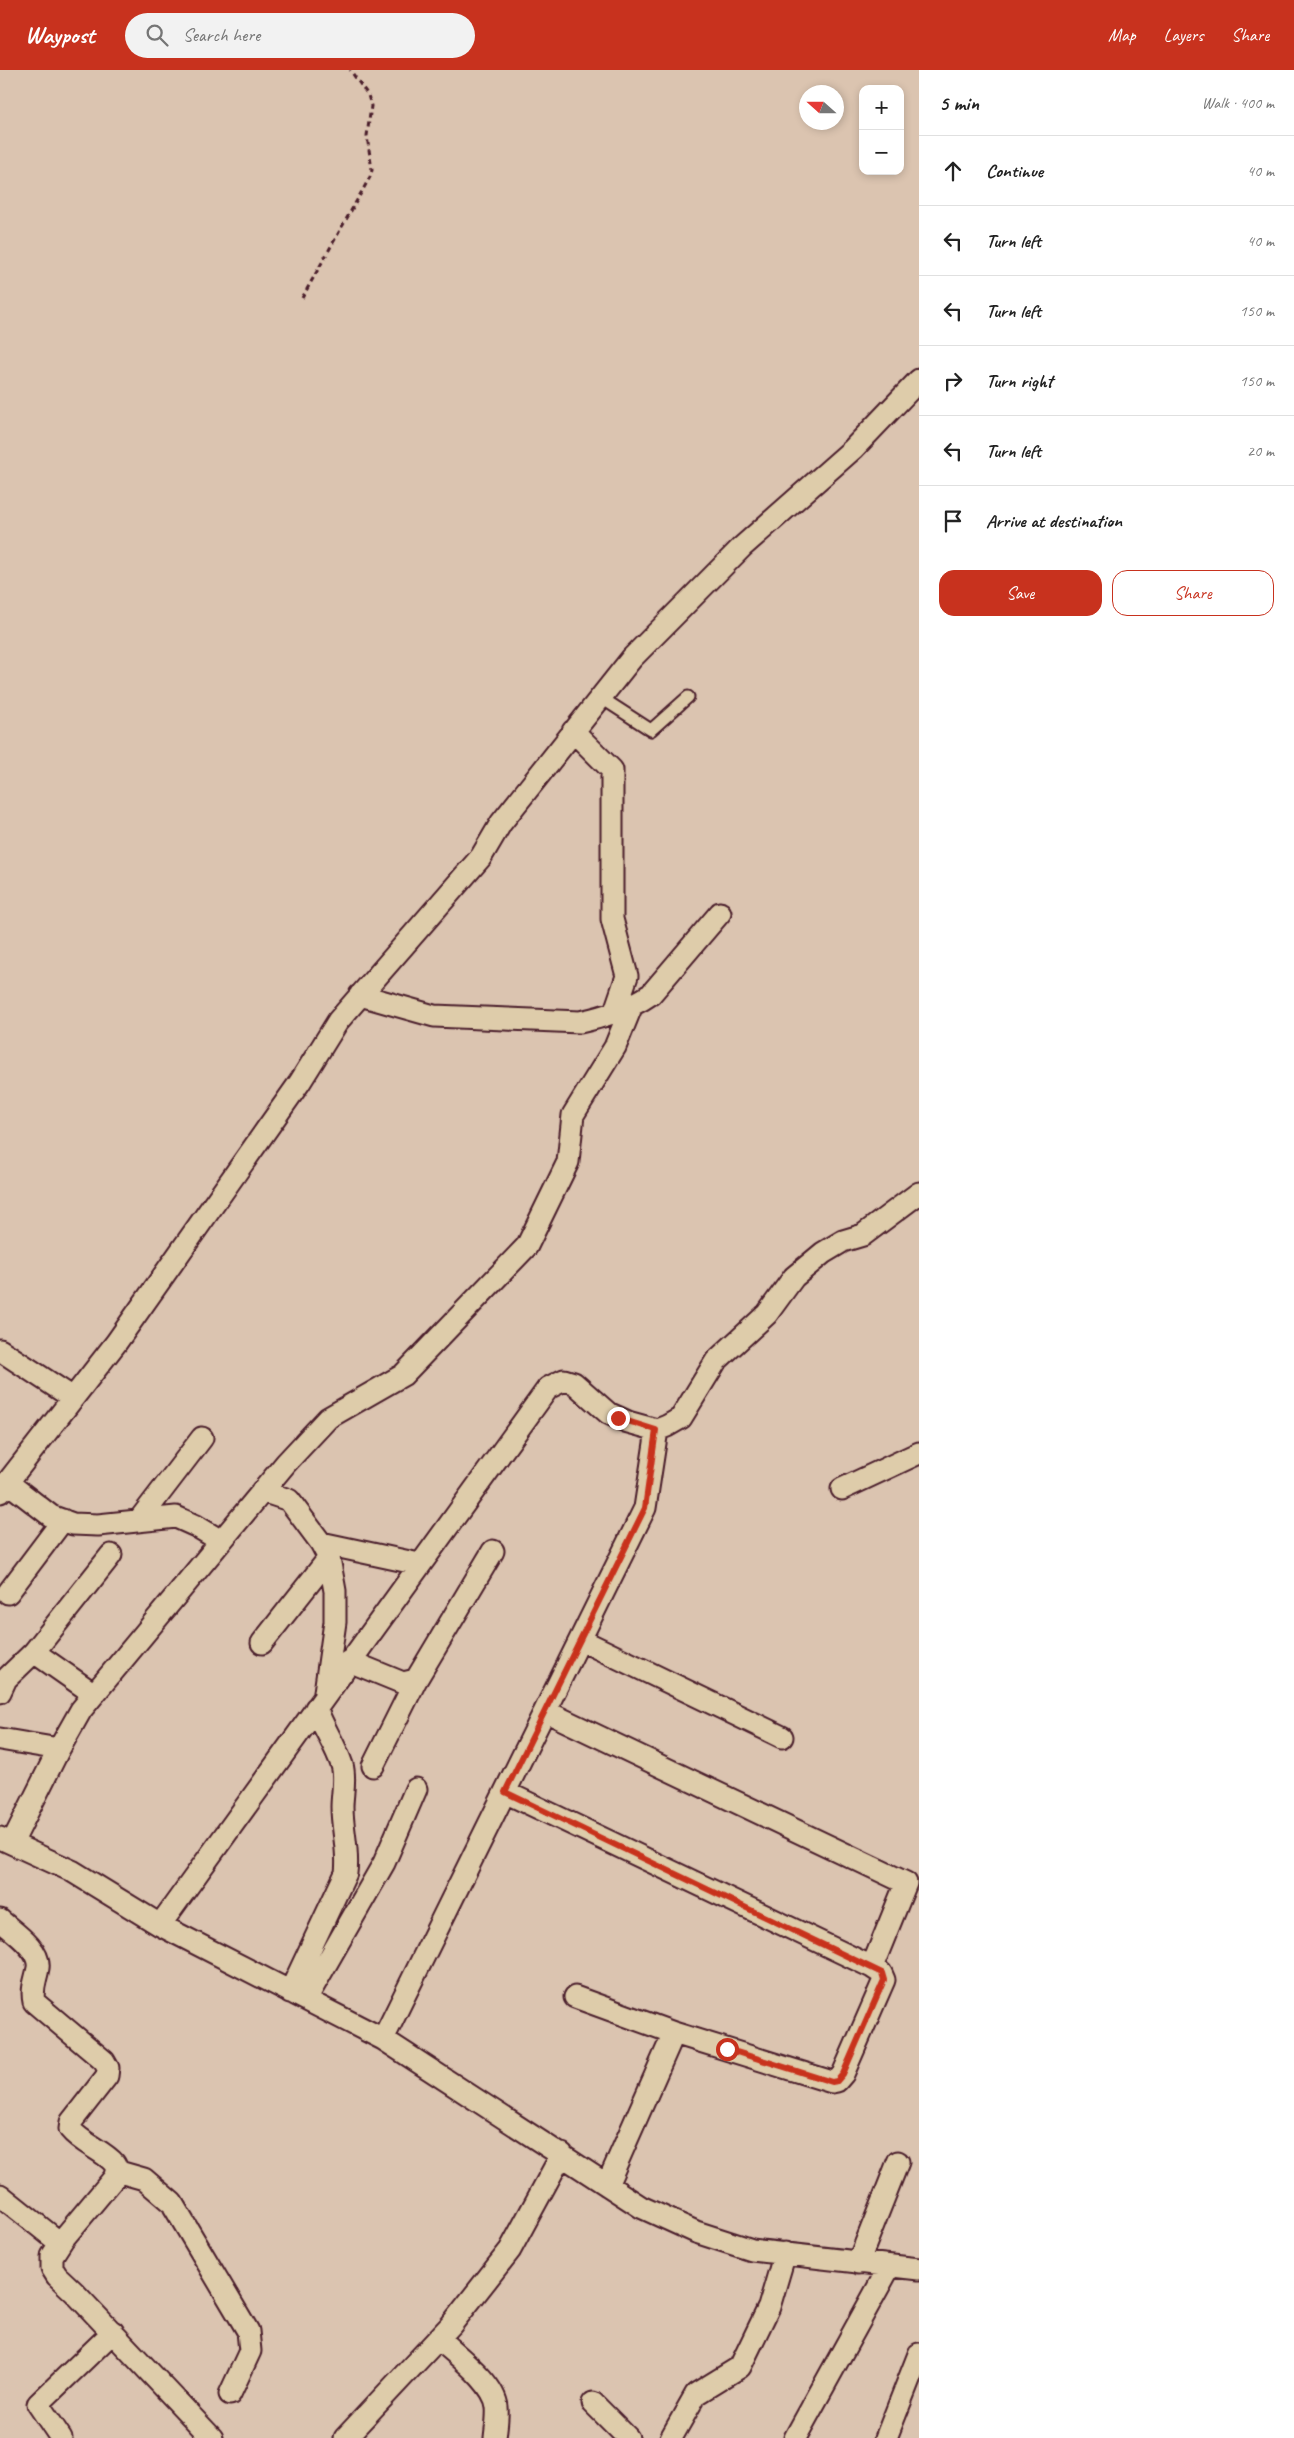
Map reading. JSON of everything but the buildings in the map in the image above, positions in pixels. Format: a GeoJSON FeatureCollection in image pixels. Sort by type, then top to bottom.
{"type":"FeatureCollection","features":[{"type":"Feature","properties":{"kind":"street"},"geometry":{"type":"LineString","coordinates":[[221,1541],[176,1517],[140,1519],[98,1525],[73,1524],[52,1516],[4,1487],[116,1343],[300,1082],[338,1021],[481,857],[501,823],[632,658],[742,547],[853,449],[919,380]]}},
{"type":"Feature","properties":{"kind":"street"},"geometry":{"type":"LineString","coordinates":[[573,731],[612,770],[612,919],[627,976],[616,1047],[573,1115],[568,1162],[527,1246],[403,1375],[328,1418],[286,1463],[81,1710],[6,1840],[72,1871],[160,1925],[383,2039],[562,2154],[607,2186],[641,2206],[696,2232],[752,2250],[919,2269]]}},
{"type":"Feature","properties":{"kind":"street"},"geometry":{"type":"LineString","coordinates":[[360,995],[434,1016],[580,1022],[623,1008],[650,994],[720,913]]}},
{"type":"Feature","properties":{"kind":"street"},"geometry":{"type":"LineString","coordinates":[[160,1925],[548,1388],[556,1382],[564,1380],[574,1382],[608,1413],[628,1422],[656,1430],[680,1418],[716,1361],[767,1314],[794,1277],[823,1253],[844,1241],[863,1235],[919,1193]]}},
{"type":"Feature","properties":{"kind":"street"},"geometry":{"type":"LineString","coordinates":[[0,1350],[73,1398]]}},
{"type":"Feature","properties":{"kind":"street"},"geometry":{"type":"LineString","coordinates":[[383,2039],[645,1508],[656,1430]]}},
{"type":"Feature","properties":{"kind":"street"},"geometry":{"type":"LineString","coordinates":[[140,1519],[202,1438]]}},
{"type":"Feature","properties":{"kind":"street"},"geometry":{"type":"LineString","coordinates":[[842,1490],[919,1454]]}},
{"type":"Feature","properties":{"kind":"street"},"geometry":{"type":"LineString","coordinates":[[286,1463],[289,1500],[325,1551],[335,1591],[335,1622],[320,1702],[323,1729],[334,1744],[343,1767],[342,1809],[348,1857],[346,1873],[298,1995]]}},
{"type":"Feature","properties":{"kind":"street"},"geometry":{"type":"LineString","coordinates":[[262,1491],[289,1500]]}},
{"type":"Feature","properties":{"kind":"street"},"geometry":{"type":"LineString","coordinates":[[8,1593],[63,1520]]}},
{"type":"Feature","properties":{"kind":"street"},"geometry":{"type":"LineString","coordinates":[[325,1551],[419,1564]]}},
{"type":"Feature","properties":{"kind":"street"},"geometry":{"type":"LineString","coordinates":[[262,1643],[325,1551]]}},
{"type":"Feature","properties":{"kind":"street"},"geometry":{"type":"LineString","coordinates":[[373,1766],[416,1680],[493,1551]]}},
{"type":"Feature","properties":{"kind":"street"},"geometry":{"type":"LineString","coordinates":[[0,1692],[6,1679],[34,1652],[111,1555]]}},
{"type":"Feature","properties":{"kind":"street"},"geometry":{"type":"LineString","coordinates":[[581,1640],[782,1737]]}},
{"type":"Feature","properties":{"kind":"street"},"geometry":{"type":"LineString","coordinates":[[34,1652],[94,1694]]}},
{"type":"Feature","properties":{"kind":"street"},"geometry":{"type":"LineString","coordinates":[[349,1662],[403,1683],[416,1680]]}},
{"type":"Feature","properties":{"kind":"street"},"geometry":{"type":"LineString","coordinates":[[545,1711],[906,1883],[872,1967]]}},
{"type":"Feature","properties":{"kind":"street"},"geometry":{"type":"LineString","coordinates":[[0,1739],[59,1749]]}},
{"type":"Feature","properties":{"kind":"street"},"geometry":{"type":"LineString","coordinates":[[292,1742],[334,1744]]}},
{"type":"Feature","properties":{"kind":"street"},"geometry":{"type":"LineString","coordinates":[[298,1995],[384,1863],[416,1789]]}},
{"type":"Feature","properties":{"kind":"street"},"geometry":{"type":"LineString","coordinates":[[505,1792],[872,1967],[882,1973],[884,1980],[843,2074],[837,2081],[832,2082],[674,2033],[575,1997]]}},
{"type":"Feature","properties":{"kind":"street"},"geometry":{"type":"LineString","coordinates":[[0,1920],[38,1958],[39,1966],[32,1993],[34,2002],[104,2061],[108,2068],[107,2076],[72,2122],[70,2129],[75,2136],[114,2163],[116,2171],[114,2178],[60,2243],[52,2256],[52,2268],[56,2276],[113,2332],[212,2438]]}},
{"type":"Feature","properties":{"kind":"street"},"geometry":{"type":"LineString","coordinates":[[607,2186],[674,2033]]}},
{"type":"Feature","properties":{"kind":"street"},"geometry":{"type":"LineString","coordinates":[[345,2438],[439,2339],[510,2250],[562,2154]]}},
{"type":"Feature","properties":{"kind":"street"},"geometry":{"type":"LineString","coordinates":[[858,2263],[898,2162]]}},
{"type":"Feature","properties":{"kind":"street"},"geometry":{"type":"LineString","coordinates":[[116,2171],[144,2179],[172,2203],[248,2331],[250,2351],[230,2394]]}},
{"type":"Feature","properties":{"kind":"street"},"geometry":{"type":"LineString","coordinates":[[0,2196],[60,2243]]}},
{"type":"Feature","properties":{"kind":"street"},"geometry":{"type":"LineString","coordinates":[[671,2438],[696,2394],[740,2366],[769,2307],[785,2254]]}},
{"type":"Feature","properties":{"kind":"street"},"geometry":{"type":"LineString","coordinates":[[796,2438],[890,2266]]}},
{"type":"Feature","properties":{"kind":"street"},"geometry":{"type":"LineString","coordinates":[[61,2438],[38,2404],[113,2332]]}},
{"type":"Feature","properties":{"kind":"street"},"geometry":{"type":"LineString","coordinates":[[439,2339],[481,2378],[493,2394],[497,2405],[495,2438]]}},
{"type":"Feature","properties":{"kind":"street"},"geometry":{"type":"LineString","coordinates":[[886,2438],[919,2354]]}},
{"type":"Feature","properties":{"kind":"street"},"geometry":{"type":"LineString","coordinates":[[593,2404],[628,2438]]}},
{"type":"Feature","properties":{"kind":"lane"},"geometry":{"type":"LineString","coordinates":[[600,697],[650,730],[688,698]]}},
{"type":"Feature","properties":{"kind":"path"},"geometry":{"type":"LineString","coordinates":[[302,298],[370,177],[372,170],[367,136],[370,100],[350,70]]}},
{"type":"Feature","properties":{"kind":"route"},"geometry":{"type":"LineString","coordinates":[[618,1418],[656,1430],[645,1508],[505,1792],[882,1973],[884,1980],[843,2074],[837,2081],[832,2082],[727,2049]]}}]}
